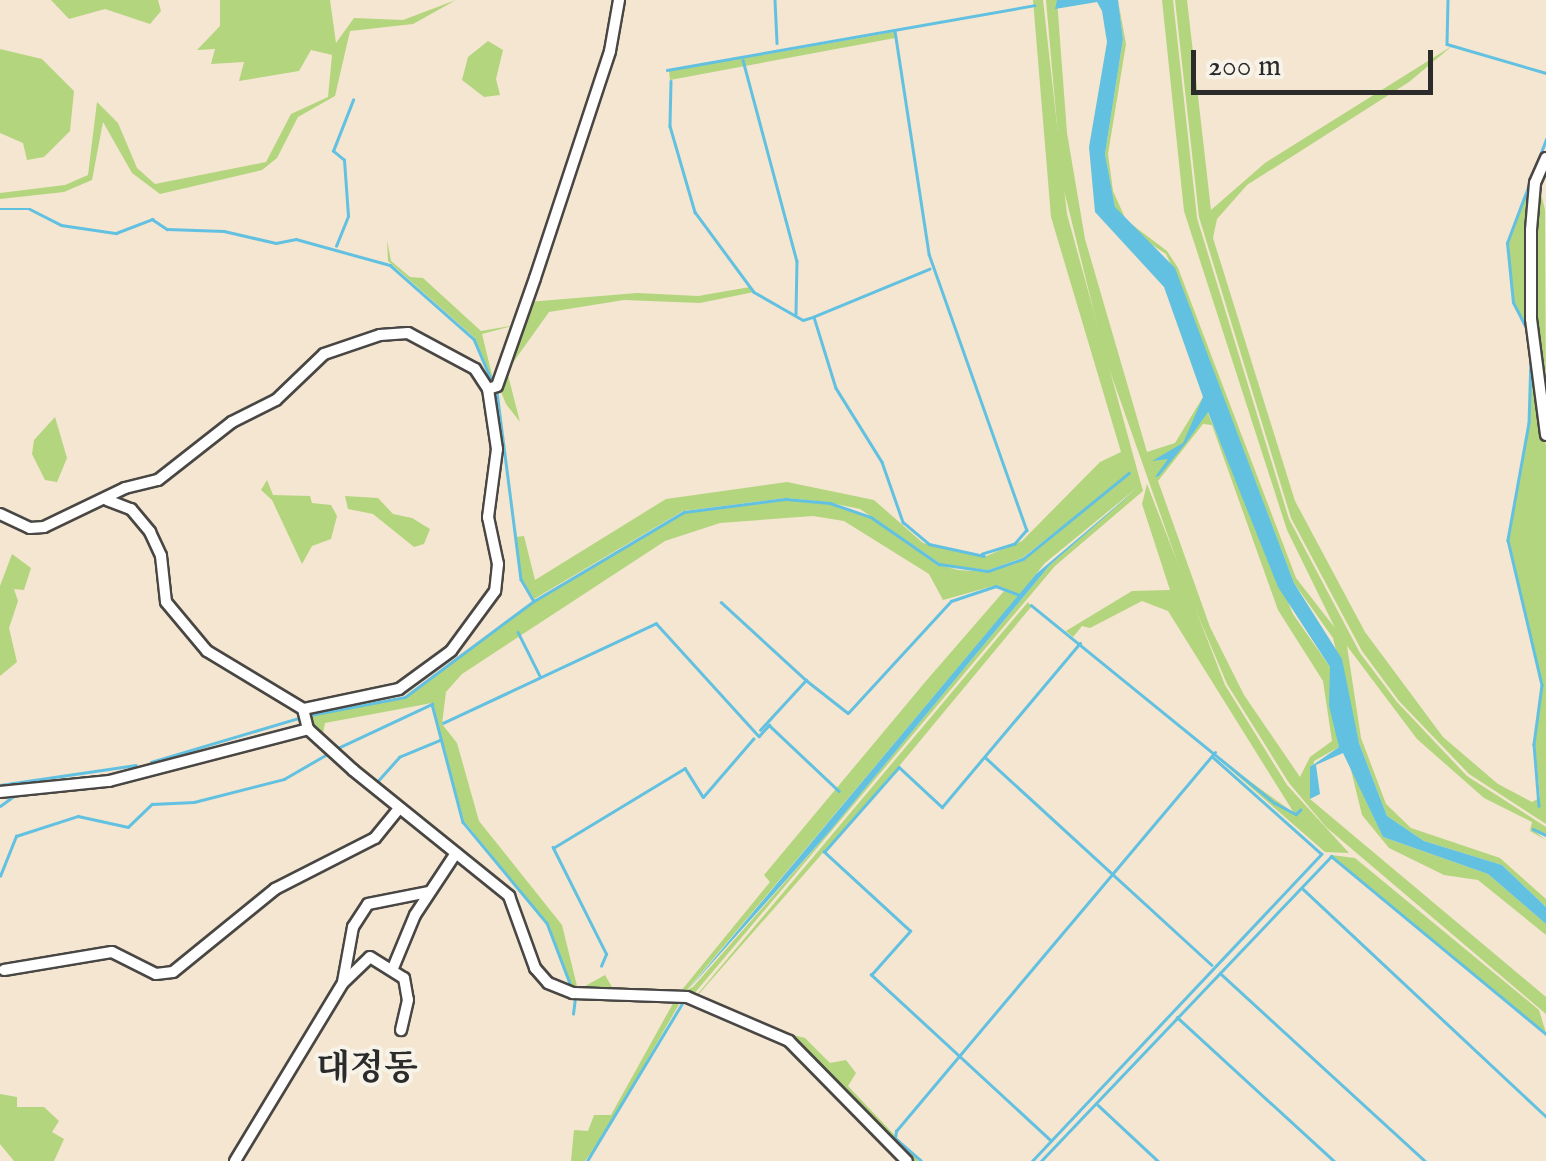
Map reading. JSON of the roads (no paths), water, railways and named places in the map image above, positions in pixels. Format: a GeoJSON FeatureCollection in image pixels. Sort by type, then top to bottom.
{"type":"FeatureCollection","features":[{"type":"Feature","properties":{"kind":"street"},"geometry":{"type":"LineString","coordinates":[[488,389],[497,386],[534,278],[610,51],[619,0]]}},
{"type":"Feature","properties":{"kind":"street"},"geometry":{"type":"LineString","coordinates":[[1546,158],[1535,183],[1531,230],[1531,319],[1546,436]]}},
{"type":"Feature","properties":{"kind":"street"},"geometry":{"type":"LineString","coordinates":[[0,514],[37,528],[166,476],[232,422],[276,400],[324,354],[400,332],[426,340],[474,369],[488,389],[497,448],[488,517],[499,580],[488,604],[451,651],[398,689],[303,710],[206,652],[166,602],[162,556],[150,532],[131,509],[107,500]]}},
{"type":"Feature","properties":{"kind":"street"},"geometry":{"type":"LineString","coordinates":[[303,710],[308,729],[398,810],[509,896],[535,968],[548,983],[574,993],[687,997],[789,1041],[907,1161]]}},
{"type":"Feature","properties":{"kind":"street"},"geometry":{"type":"LineString","coordinates":[[0,792],[109,781],[308,729]]}},
{"type":"Feature","properties":{"kind":"street"},"geometry":{"type":"LineString","coordinates":[[4,970],[112,952],[156,974],[173,972],[274,889],[376,838],[398,810]]}},
{"type":"Feature","properties":{"kind":"street"},"geometry":{"type":"LineString","coordinates":[[392,968],[428,892],[456,852]]}},
{"type":"Feature","properties":{"kind":"street"},"geometry":{"type":"LineString","coordinates":[[343,983],[352,927],[368,904],[428,892]]}},
{"type":"Feature","properties":{"kind":"street"},"geometry":{"type":"LineString","coordinates":[[235,1161],[343,983],[370,958],[404,978],[408,1000],[400,1030]]}},
{"type":"Feature","properties":{"kind":"water"},"geometry":{"type":"Polygon","coordinates":[[[1057,0],[1118,0],[1123,39],[1105,154],[1115,207],[1175,268],[1294,583],[1342,659],[1359,743],[1387,816],[1424,841],[1502,865],[1546,907],[1546,924],[1488,874],[1383,837],[1343,753],[1316,765],[1320,794],[1310,799],[1310,767],[1339,747],[1329,706],[1330,667],[1278,587],[1208,412],[1186,443],[1155,477],[1168,459],[1152,461],[1183,443],[1203,397],[1164,287],[1095,212],[1089,147],[1107,42],[1102,11],[1097,2],[1055,9],[1057,0]]]}},
{"type":"Feature","properties":{"kind":"water"},"geometry":{"type":"Polygon","coordinates":[[[1139,487],[1049,566],[829,832],[687,991],[1036,574],[1139,487]]]}},
{"type":"Feature","properties":{"kind":"waterway"},"geometry":{"type":"LineString","coordinates":[[775,0],[777,43]]}},
{"type":"Feature","properties":{"kind":"waterway"},"geometry":{"type":"LineString","coordinates":[[1448,0],[1447,44],[1546,73]]}},
{"type":"Feature","properties":{"kind":"waterway"},"geometry":{"type":"LineString","coordinates":[[667,70],[1034,5]]}},
{"type":"Feature","properties":{"kind":"waterway"},"geometry":{"type":"LineString","coordinates":[[895,31],[929,254],[1027,530],[1015,544],[983,554]]}},
{"type":"Feature","properties":{"kind":"waterway"},"geometry":{"type":"LineString","coordinates":[[743,60],[797,261],[796,314]]}},
{"type":"Feature","properties":{"kind":"waterway"},"geometry":{"type":"LineString","coordinates":[[671,81],[670,126],[695,212],[754,292],[803,320],[813,317]]}},
{"type":"Feature","properties":{"kind":"waterway"},"geometry":{"type":"LineString","coordinates":[[336,246],[348,216],[344,160],[333,151],[353,100]]}},
{"type":"Feature","properties":{"kind":"waterway"},"geometry":{"type":"LineString","coordinates":[[1527,330],[1513,303],[1507,243],[1546,139]]}},
{"type":"Feature","properties":{"kind":"waterway"},"geometry":{"type":"LineString","coordinates":[[0,209],[30,209],[61,225],[116,233],[152,219],[167,229],[224,231],[276,243],[296,239],[390,265],[474,339],[492,381]]}},
{"type":"Feature","properties":{"kind":"waterway"},"geometry":{"type":"LineString","coordinates":[[930,269],[814,317],[836,388],[882,462],[903,522],[929,544],[984,556]]}},
{"type":"Feature","properties":{"kind":"waterway"},"geometry":{"type":"LineString","coordinates":[[1531,357],[1529,423],[1508,540],[1542,685],[1534,744],[1539,806]]}},
{"type":"Feature","properties":{"kind":"waterway"},"geometry":{"type":"LineString","coordinates":[[497,392],[521,579],[533,600]]}},
{"type":"Feature","properties":{"kind":"waterway"},"geometry":{"type":"LineString","coordinates":[[310,715],[405,697],[534,601],[684,512],[786,499],[830,503],[871,517],[939,564],[988,571],[1023,559],[1129,473]]}},
{"type":"Feature","properties":{"kind":"waterway"},"geometry":{"type":"LineString","coordinates":[[760,730],[806,680],[848,713],[951,601],[996,586],[1019,595]]}},
{"type":"Feature","properties":{"kind":"waterway"},"geometry":{"type":"LineString","coordinates":[[721,602],[805,679]]}},
{"type":"Feature","properties":{"kind":"waterway"},"geometry":{"type":"LineString","coordinates":[[1031,605],[1275,803],[1296,814],[1300,810]]}},
{"type":"Feature","properties":{"kind":"waterway"},"geometry":{"type":"LineString","coordinates":[[443,723],[656,623],[759,736],[769,725],[839,791]]}},
{"type":"Feature","properties":{"kind":"waterway"},"geometry":{"type":"LineString","coordinates":[[518,632],[540,676]]}},
{"type":"Feature","properties":{"kind":"waterway"},"geometry":{"type":"LineString","coordinates":[[1051,1141],[871,975],[910,931],[824,852],[899,767],[942,807],[1080,643]]}},
{"type":"Feature","properties":{"kind":"waterway"},"geometry":{"type":"LineString","coordinates":[[338,748],[432,704],[463,822],[547,923],[571,986]]}},
{"type":"Feature","properties":{"kind":"waterway"},"geometry":{"type":"LineString","coordinates":[[151,762],[299,718]]}},
{"type":"Feature","properties":{"kind":"waterway"},"geometry":{"type":"LineString","coordinates":[[601,966],[606,954],[553,848],[685,768],[703,797],[753,739]]}},
{"type":"Feature","properties":{"kind":"waterway"},"geometry":{"type":"LineString","coordinates":[[375,784],[399,757],[440,740]]}},
{"type":"Feature","properties":{"kind":"waterway"},"geometry":{"type":"LineString","coordinates":[[921,1161],[895,1138],[896,1131],[1215,752]]}},
{"type":"Feature","properties":{"kind":"waterway"},"geometry":{"type":"LineString","coordinates":[[0,876],[16,836],[78,816],[128,827],[152,804],[194,802],[284,779],[329,753]]}},
{"type":"Feature","properties":{"kind":"waterway"},"geometry":{"type":"LineString","coordinates":[[1032,1161],[1321,854],[1212,757]]}},
{"type":"Feature","properties":{"kind":"waterway"},"geometry":{"type":"LineString","coordinates":[[986,758],[1212,965]]}},
{"type":"Feature","properties":{"kind":"waterway"},"geometry":{"type":"LineString","coordinates":[[0,785],[136,765]]}},
{"type":"Feature","properties":{"kind":"waterway"},"geometry":{"type":"LineString","coordinates":[[0,806],[14,796]]}},
{"type":"Feature","properties":{"kind":"waterway"},"geometry":{"type":"LineString","coordinates":[[1533,829],[1546,835]]}},
{"type":"Feature","properties":{"kind":"waterway"},"geometry":{"type":"LineString","coordinates":[[1041,1161],[1331,856],[1546,1034]]}},
{"type":"Feature","properties":{"kind":"waterway"},"geometry":{"type":"LineString","coordinates":[[1302,888],[1546,1116]]}},
{"type":"Feature","properties":{"kind":"waterway"},"geometry":{"type":"LineString","coordinates":[[1220,973],[1425,1161]]}},
{"type":"Feature","properties":{"kind":"waterway"},"geometry":{"type":"LineString","coordinates":[[573,1014],[575,998]]}},
{"type":"Feature","properties":{"kind":"waterway"},"geometry":{"type":"LineString","coordinates":[[587,1161],[684,1000]]}},
{"type":"Feature","properties":{"kind":"waterway"},"geometry":{"type":"LineString","coordinates":[[1177,1017],[1334,1161]]}},
{"type":"Feature","properties":{"kind":"waterway"},"geometry":{"type":"LineString","coordinates":[[1098,1105],[1158,1161]]}},
{"type":"Feature","properties":{"kind":"district","name":"대정동"},"geometry":{"type":"Point","coordinates":[367,1070]}}]}
